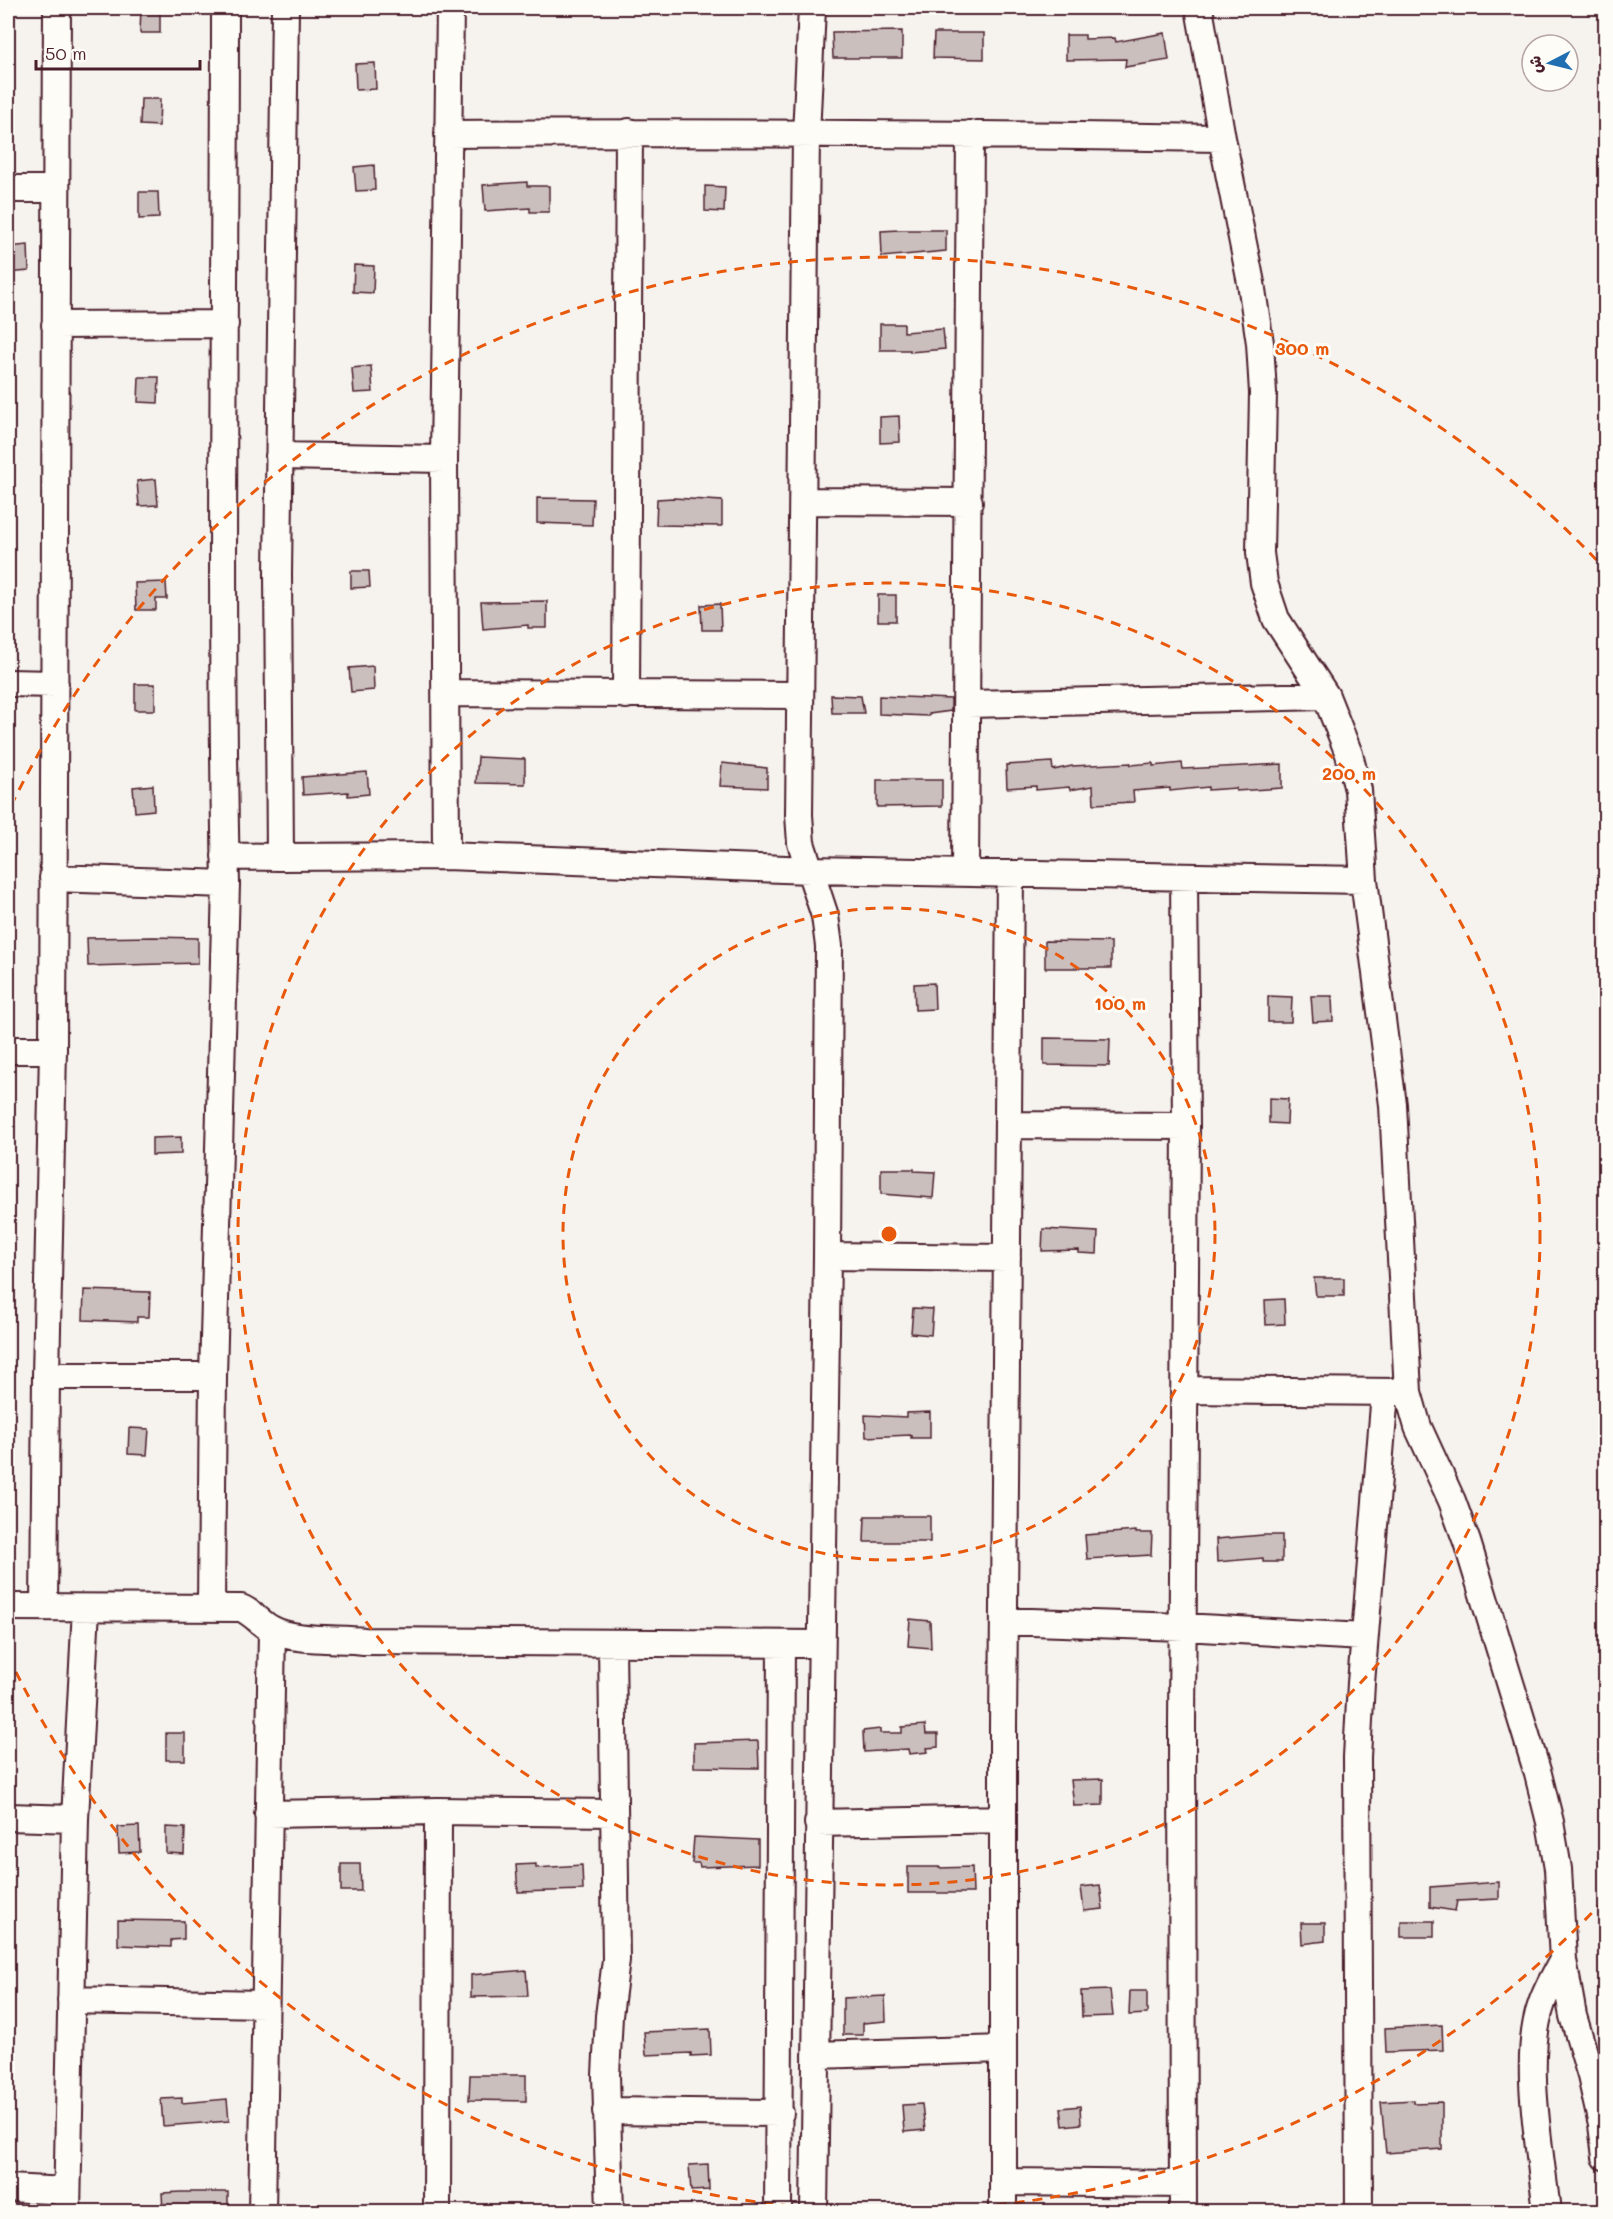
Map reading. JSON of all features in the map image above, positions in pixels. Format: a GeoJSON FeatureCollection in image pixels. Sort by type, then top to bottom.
{"type":"FeatureCollection","features":[{"type":"Feature","properties":{"kind":"street"},"geometry":{"type":"LineString","coordinates":[[44,1607],[53,1050],[57,8]]}},
{"type":"Feature","properties":{"kind":"street"},"geometry":{"type":"LineString","coordinates":[[211,1607],[213,1376],[226,884],[222,507],[225,324],[225,8]]}},
{"type":"Feature","properties":{"kind":"street"},"geometry":{"type":"LineString","coordinates":[[280,857],[278,586],[285,8]]}},
{"type":"Feature","properties":{"kind":"street"},"geometry":{"type":"LineString","coordinates":[[446,856],[447,693],[444,459],[450,8]]}},
{"type":"Feature","properties":{"kind":"street"},"geometry":{"type":"LineString","coordinates":[[812,8],[806,135],[799,815],[801,843],[825,916],[829,946],[814,2211]]}},
{"type":"Feature","properties":{"kind":"street"},"geometry":{"type":"LineString","coordinates":[[1199,8],[1251,283],[1260,343],[1263,393],[1260,553],[1264,584],[1276,619],[1326,696],[1349,754],[1358,790],[1364,880],[1393,1105],[1396,1392],[1364,1637],[1357,1757],[1359,2211]]}},
{"type":"Feature","properties":{"kind":"street"},"geometry":{"type":"LineString","coordinates":[[448,134],[629,132],[1222,138]]}},
{"type":"Feature","properties":{"kind":"street"},"geometry":{"type":"LineString","coordinates":[[626,694],[629,132]]}},
{"type":"Feature","properties":{"kind":"street"},"geometry":{"type":"LineString","coordinates":[[966,872],[970,134]]}},
{"type":"Feature","properties":{"kind":"street"},"geometry":{"type":"LineString","coordinates":[[8,189],[56,189]]}},
{"type":"Feature","properties":{"kind":"street"},"geometry":{"type":"LineString","coordinates":[[55,325],[225,324]]}},
{"type":"Feature","properties":{"kind":"street"},"geometry":{"type":"LineString","coordinates":[[279,456],[444,459]]}},
{"type":"Feature","properties":{"kind":"street"},"geometry":{"type":"LineString","coordinates":[[803,501],[969,502]]}},
{"type":"Feature","properties":{"kind":"street"},"geometry":{"type":"LineString","coordinates":[[8,683],[55,684]]}},
{"type":"Feature","properties":{"kind":"street"},"geometry":{"type":"LineString","coordinates":[[447,693],[800,695]]}},
{"type":"Feature","properties":{"kind":"street"},"geometry":{"type":"LineString","coordinates":[[968,704],[1326,696]]}},
{"type":"Feature","properties":{"kind":"street"},"geometry":{"type":"LineString","coordinates":[[225,856],[446,856],[810,870],[1364,880]]}},
{"type":"Feature","properties":{"kind":"street"},"geometry":{"type":"LineString","coordinates":[[1003,2211],[1004,1621],[1010,874]]}},
{"type":"Feature","properties":{"kind":"street"},"geometry":{"type":"LineString","coordinates":[[1183,2211],[1186,1126],[1184,877]]}},
{"type":"Feature","properties":{"kind":"street"},"geometry":{"type":"LineString","coordinates":[[53,878],[226,884]]}},
{"type":"Feature","properties":{"kind":"street"},"geometry":{"type":"LineString","coordinates":[[8,1050],[53,1050]]}},
{"type":"Feature","properties":{"kind":"street"},"geometry":{"type":"LineString","coordinates":[[1008,1125],[1186,1126]]}},
{"type":"Feature","properties":{"kind":"street"},"geometry":{"type":"LineString","coordinates":[[827,1256],[1007,1258]]}},
{"type":"Feature","properties":{"kind":"street"},"geometry":{"type":"LineString","coordinates":[[46,1376],[213,1376]]}},
{"type":"Feature","properties":{"kind":"street"},"geometry":{"type":"LineString","coordinates":[[1184,1390],[1396,1392]]}},
{"type":"Feature","properties":{"kind":"street"},"geometry":{"type":"LineString","coordinates":[[1396,1392],[1418,1427],[1452,1501],[1467,1542],[1538,1774],[1550,1822],[1558,1869],[1563,1960],[1573,2016],[1591,2076],[1602,2125],[1605,2157]]}},
{"type":"Feature","properties":{"kind":"street"},"geometry":{"type":"LineString","coordinates":[[8,1607],[241,1608],[251,1612],[272,1630],[306,1638],[364,1641],[821,1644]]}},
{"type":"Feature","properties":{"kind":"street"},"geometry":{"type":"LineString","coordinates":[[8,2188],[67,2201],[75,1819],[86,1608]]}},
{"type":"Feature","properties":{"kind":"street"},"geometry":{"type":"LineString","coordinates":[[1004,1621],[1183,1627],[1364,1637]]}},
{"type":"Feature","properties":{"kind":"street"},"geometry":{"type":"LineString","coordinates":[[262,2211],[272,1630]]}},
{"type":"Feature","properties":{"kind":"street"},"geometry":{"type":"LineString","coordinates":[[610,2211],[606,2111],[609,2016],[616,1960],[612,1643]]}},
{"type":"Feature","properties":{"kind":"street"},"geometry":{"type":"LineString","coordinates":[[778,2211],[781,1644]]}},
{"type":"Feature","properties":{"kind":"street"},"geometry":{"type":"LineString","coordinates":[[268,1814],[438,1811],[614,1813]]}},
{"type":"Feature","properties":{"kind":"street"},"geometry":{"type":"LineString","coordinates":[[438,1811],[438,2211]]}},
{"type":"Feature","properties":{"kind":"street"},"geometry":{"type":"LineString","coordinates":[[8,1817],[75,1819]]}},
{"type":"Feature","properties":{"kind":"street"},"geometry":{"type":"LineString","coordinates":[[818,1823],[1003,1819]]}},
{"type":"Feature","properties":{"kind":"street"},"geometry":{"type":"LineString","coordinates":[[1547,2211],[1533,2082],[1534,2043],[1540,2008],[1563,1960]]}},
{"type":"Feature","properties":{"kind":"street"},"geometry":{"type":"LineString","coordinates":[[71,2000],[265,2004]]}},
{"type":"Feature","properties":{"kind":"street"},"geometry":{"type":"LineString","coordinates":[[816,2055],[1003,2049]]}},
{"type":"Feature","properties":{"kind":"street"},"geometry":{"type":"LineString","coordinates":[[606,2111],[780,2113]]}},
{"type":"Feature","properties":{"kind":"street"},"geometry":{"type":"LineString","coordinates":[[1003,2182],[1182,2184]]}},
{"type":"Feature","properties":{"kind":"building"},"geometry":{"type":"Polygon","coordinates":[[[141,8],[160,8],[160,33],[140,33],[141,8]]]}},
{"type":"Feature","properties":{"kind":"building"},"geometry":{"type":"Polygon","coordinates":[[[902,31],[902,58],[833,58],[832,32],[902,31]]]}},
{"type":"Feature","properties":{"kind":"building"},"geometry":{"type":"Polygon","coordinates":[[[934,33],[984,33],[984,59],[933,58],[934,33]]]}},
{"type":"Feature","properties":{"kind":"building"},"geometry":{"type":"Polygon","coordinates":[[[1165,33],[1169,60],[1125,67],[1126,59],[1066,60],[1066,35],[1085,35],[1085,39],[1115,38],[1116,42],[1165,33]]]}},
{"type":"Feature","properties":{"kind":"building"},"geometry":{"type":"Polygon","coordinates":[[[375,63],[376,89],[356,90],[355,64],[375,63]]]}},
{"type":"Feature","properties":{"kind":"building"},"geometry":{"type":"Polygon","coordinates":[[[141,99],[160,99],[159,126],[140,125],[141,99]]]}},
{"type":"Feature","properties":{"kind":"building"},"geometry":{"type":"Polygon","coordinates":[[[374,165],[375,190],[356,191],[354,167],[374,165]]]}},
{"type":"Feature","properties":{"kind":"building"},"geometry":{"type":"Polygon","coordinates":[[[527,182],[527,186],[549,186],[549,212],[530,212],[530,208],[485,211],[483,185],[527,182]]]}},
{"type":"Feature","properties":{"kind":"building"},"geometry":{"type":"Polygon","coordinates":[[[705,186],[725,187],[724,212],[705,211],[705,186]]]}},
{"type":"Feature","properties":{"kind":"building"},"geometry":{"type":"Polygon","coordinates":[[[139,192],[158,192],[159,218],[139,219],[139,192]]]}},
{"type":"Feature","properties":{"kind":"building"},"geometry":{"type":"Polygon","coordinates":[[[946,230],[946,251],[882,257],[881,231],[946,230]]]}},
{"type":"Feature","properties":{"kind":"building"},"geometry":{"type":"Polygon","coordinates":[[[28,245],[29,271],[8,273],[8,247],[28,245]]]}},
{"type":"Feature","properties":{"kind":"building"},"geometry":{"type":"Polygon","coordinates":[[[354,265],[374,266],[373,293],[353,292],[354,265]]]}},
{"type":"Feature","properties":{"kind":"building"},"geometry":{"type":"Polygon","coordinates":[[[880,324],[904,324],[904,332],[943,329],[945,349],[910,352],[910,350],[880,350],[880,324]]]}},
{"type":"Feature","properties":{"kind":"building"},"geometry":{"type":"Polygon","coordinates":[[[371,366],[373,392],[354,393],[352,368],[371,366]]]}},
{"type":"Feature","properties":{"kind":"building"},"geometry":{"type":"Polygon","coordinates":[[[139,377],[159,377],[158,403],[138,402],[139,377]]]}},
{"type":"Feature","properties":{"kind":"building"},"geometry":{"type":"Polygon","coordinates":[[[899,416],[900,442],[880,443],[880,417],[899,416]]]}},
{"type":"Feature","properties":{"kind":"building"},"geometry":{"type":"Polygon","coordinates":[[[156,479],[158,505],[139,506],[137,481],[156,479]]]}},
{"type":"Feature","properties":{"kind":"building"},"geometry":{"type":"Polygon","coordinates":[[[537,498],[593,499],[592,525],[537,523],[537,498]]]}},
{"type":"Feature","properties":{"kind":"building"},"geometry":{"type":"Polygon","coordinates":[[[657,499],[722,501],[722,526],[656,525],[657,499]]]}},
{"type":"Feature","properties":{"kind":"building"},"geometry":{"type":"Polygon","coordinates":[[[351,571],[369,571],[370,587],[351,588],[351,571]]]}},
{"type":"Feature","properties":{"kind":"building"},"geometry":{"type":"Polygon","coordinates":[[[166,582],[167,599],[156,599],[156,610],[136,610],[135,583],[166,582]]]}},
{"type":"Feature","properties":{"kind":"building"},"geometry":{"type":"Polygon","coordinates":[[[878,595],[896,595],[896,621],[878,621],[878,595]]]}},
{"type":"Feature","properties":{"kind":"building"},"geometry":{"type":"Polygon","coordinates":[[[547,601],[547,628],[528,628],[528,625],[483,629],[481,602],[547,601]]]}},
{"type":"Feature","properties":{"kind":"building"},"geometry":{"type":"Polygon","coordinates":[[[720,604],[721,630],[702,630],[701,605],[720,604]]]}},
{"type":"Feature","properties":{"kind":"building"},"geometry":{"type":"Polygon","coordinates":[[[373,666],[374,690],[351,692],[349,668],[373,666]]]}},
{"type":"Feature","properties":{"kind":"building"},"geometry":{"type":"Polygon","coordinates":[[[135,684],[155,684],[155,710],[135,710],[135,684]]]}},
{"type":"Feature","properties":{"kind":"building"},"geometry":{"type":"Polygon","coordinates":[[[831,695],[861,696],[864,713],[832,713],[831,695]]]}},
{"type":"Feature","properties":{"kind":"building"},"geometry":{"type":"Polygon","coordinates":[[[879,696],[951,699],[951,711],[928,716],[879,714],[879,696]]]}},
{"type":"Feature","properties":{"kind":"building"},"geometry":{"type":"Polygon","coordinates":[[[478,757],[525,759],[525,784],[476,783],[478,757]]]}},
{"type":"Feature","properties":{"kind":"building"},"geometry":{"type":"Polygon","coordinates":[[[1052,762],[1053,770],[1072,766],[1131,763],[1131,765],[1153,763],[1153,766],[1182,763],[1183,769],[1282,764],[1282,788],[1236,791],[1236,788],[1208,790],[1208,787],[1170,791],[1170,788],[1133,791],[1134,802],[1094,804],[1093,786],[1070,790],[1069,787],[1036,790],[1036,786],[1007,788],[1006,765],[1052,762]]]}},
{"type":"Feature","properties":{"kind":"building"},"geometry":{"type":"Polygon","coordinates":[[[722,763],[767,768],[767,788],[720,786],[722,763]]]}},
{"type":"Feature","properties":{"kind":"building"},"geometry":{"type":"Polygon","coordinates":[[[367,772],[369,794],[348,796],[348,792],[303,795],[302,777],[367,772]]]}},
{"type":"Feature","properties":{"kind":"building"},"geometry":{"type":"Polygon","coordinates":[[[877,780],[942,780],[942,806],[877,807],[877,780]]]}},
{"type":"Feature","properties":{"kind":"building"},"geometry":{"type":"Polygon","coordinates":[[[153,785],[154,810],[135,812],[133,787],[153,785]]]}},
{"type":"Feature","properties":{"kind":"building"},"geometry":{"type":"Polygon","coordinates":[[[87,938],[198,938],[198,963],[88,966],[87,938]]]}},
{"type":"Feature","properties":{"kind":"building"},"geometry":{"type":"Polygon","coordinates":[[[1045,941],[1111,942],[1111,968],[1045,968],[1045,941]]]}},
{"type":"Feature","properties":{"kind":"building"},"geometry":{"type":"Polygon","coordinates":[[[934,983],[935,1009],[915,1010],[914,984],[934,983]]]}},
{"type":"Feature","properties":{"kind":"building"},"geometry":{"type":"Polygon","coordinates":[[[1268,996],[1292,997],[1291,1022],[1268,1022],[1268,996]]]}},
{"type":"Feature","properties":{"kind":"building"},"geometry":{"type":"Polygon","coordinates":[[[1311,996],[1332,996],[1333,1021],[1313,1022],[1311,996]]]}},
{"type":"Feature","properties":{"kind":"building"},"geometry":{"type":"Polygon","coordinates":[[[1044,1038],[1110,1039],[1109,1066],[1044,1065],[1044,1038]]]}},
{"type":"Feature","properties":{"kind":"building"},"geometry":{"type":"Polygon","coordinates":[[[1269,1098],[1288,1099],[1287,1124],[1269,1123],[1269,1098]]]}},
{"type":"Feature","properties":{"kind":"building"},"geometry":{"type":"Polygon","coordinates":[[[181,1137],[181,1154],[152,1155],[152,1138],[181,1137]]]}},
{"type":"Feature","properties":{"kind":"building"},"geometry":{"type":"Polygon","coordinates":[[[881,1169],[914,1169],[914,1171],[935,1172],[933,1198],[881,1194],[881,1169]]]}},
{"type":"Feature","properties":{"kind":"building"},"geometry":{"type":"Polygon","coordinates":[[[1043,1229],[1098,1232],[1097,1254],[1079,1253],[1079,1250],[1042,1251],[1043,1229]]]}},
{"type":"Feature","properties":{"kind":"building"},"geometry":{"type":"Polygon","coordinates":[[[1314,1278],[1344,1278],[1344,1296],[1316,1296],[1314,1278]]]}},
{"type":"Feature","properties":{"kind":"building"},"geometry":{"type":"Polygon","coordinates":[[[84,1290],[150,1292],[149,1317],[137,1317],[137,1322],[83,1320],[84,1290]]]}},
{"type":"Feature","properties":{"kind":"building"},"geometry":{"type":"Polygon","coordinates":[[[1284,1299],[1285,1324],[1266,1325],[1265,1300],[1284,1299]]]}},
{"type":"Feature","properties":{"kind":"building"},"geometry":{"type":"Polygon","coordinates":[[[913,1308],[933,1309],[931,1335],[911,1333],[913,1308]]]}},
{"type":"Feature","properties":{"kind":"building"},"geometry":{"type":"Polygon","coordinates":[[[930,1412],[930,1438],[911,1438],[911,1435],[866,1437],[865,1415],[906,1417],[906,1413],[930,1412]]]}},
{"type":"Feature","properties":{"kind":"building"},"geometry":{"type":"Polygon","coordinates":[[[129,1428],[149,1429],[147,1455],[128,1454],[129,1428]]]}},
{"type":"Feature","properties":{"kind":"building"},"geometry":{"type":"Polygon","coordinates":[[[865,1516],[930,1516],[930,1542],[864,1542],[865,1516]]]}},
{"type":"Feature","properties":{"kind":"building"},"geometry":{"type":"Polygon","coordinates":[[[1136,1531],[1136,1533],[1152,1533],[1151,1555],[1087,1559],[1085,1535],[1136,1531]]]}},
{"type":"Feature","properties":{"kind":"building"},"geometry":{"type":"Polygon","coordinates":[[[1282,1535],[1282,1562],[1263,1562],[1263,1558],[1217,1562],[1216,1539],[1282,1535]]]}},
{"type":"Feature","properties":{"kind":"building"},"geometry":{"type":"Polygon","coordinates":[[[910,1619],[930,1621],[931,1648],[908,1646],[910,1619]]]}},
{"type":"Feature","properties":{"kind":"building"},"geometry":{"type":"Polygon","coordinates":[[[925,1725],[926,1734],[938,1734],[938,1747],[927,1748],[928,1752],[909,1754],[908,1749],[864,1752],[863,1731],[880,1729],[880,1733],[902,1733],[902,1727],[925,1725]]]}},
{"type":"Feature","properties":{"kind":"building"},"geometry":{"type":"Polygon","coordinates":[[[166,1733],[185,1733],[185,1760],[166,1760],[166,1733]]]}},
{"type":"Feature","properties":{"kind":"building"},"geometry":{"type":"Polygon","coordinates":[[[758,1741],[759,1768],[694,1767],[694,1743],[758,1741]]]}},
{"type":"Feature","properties":{"kind":"building"},"geometry":{"type":"Polygon","coordinates":[[[1103,1779],[1103,1805],[1074,1806],[1071,1780],[1103,1779]]]}},
{"type":"Feature","properties":{"kind":"building"},"geometry":{"type":"Polygon","coordinates":[[[139,1826],[140,1852],[119,1853],[118,1827],[139,1826]]]}},
{"type":"Feature","properties":{"kind":"building"},"geometry":{"type":"Polygon","coordinates":[[[166,1827],[185,1828],[184,1854],[166,1853],[166,1827]]]}},
{"type":"Feature","properties":{"kind":"building"},"geometry":{"type":"Polygon","coordinates":[[[694,1837],[758,1840],[758,1865],[700,1867],[699,1863],[692,1863],[694,1837]]]}},
{"type":"Feature","properties":{"kind":"building"},"geometry":{"type":"Polygon","coordinates":[[[341,1864],[360,1864],[361,1891],[341,1891],[341,1864]]]}},
{"type":"Feature","properties":{"kind":"building"},"geometry":{"type":"Polygon","coordinates":[[[536,1864],[536,1868],[582,1865],[583,1890],[518,1892],[516,1865],[536,1864]]]}},
{"type":"Feature","properties":{"kind":"building"},"geometry":{"type":"Polygon","coordinates":[[[908,1867],[972,1867],[973,1893],[908,1893],[908,1867]]]}},
{"type":"Feature","properties":{"kind":"building"},"geometry":{"type":"Polygon","coordinates":[[[1499,1882],[1499,1899],[1457,1901],[1455,1911],[1430,1907],[1430,1887],[1499,1882]]]}},
{"type":"Feature","properties":{"kind":"building"},"geometry":{"type":"Polygon","coordinates":[[[1100,1885],[1103,1909],[1084,1911],[1081,1887],[1100,1885]]]}},
{"type":"Feature","properties":{"kind":"building"},"geometry":{"type":"Polygon","coordinates":[[[118,1920],[184,1921],[184,1939],[171,1940],[171,1947],[118,1945],[118,1920]]]}},
{"type":"Feature","properties":{"kind":"building"},"geometry":{"type":"Polygon","coordinates":[[[1401,1921],[1434,1921],[1434,1937],[1401,1937],[1401,1921]]]}},
{"type":"Feature","properties":{"kind":"building"},"geometry":{"type":"Polygon","coordinates":[[[1301,1923],[1325,1923],[1325,1941],[1302,1944],[1301,1923]]]}},
{"type":"Feature","properties":{"kind":"building"},"geometry":{"type":"Polygon","coordinates":[[[526,1970],[528,1996],[471,1997],[471,1975],[526,1970]]]}},
{"type":"Feature","properties":{"kind":"building"},"geometry":{"type":"Polygon","coordinates":[[[1110,1990],[1113,2016],[1082,2017],[1081,1991],[1110,1990]]]}},
{"type":"Feature","properties":{"kind":"building"},"geometry":{"type":"Polygon","coordinates":[[[1130,1991],[1147,1991],[1147,2014],[1129,2015],[1130,1991]]]}},
{"type":"Feature","properties":{"kind":"building"},"geometry":{"type":"Polygon","coordinates":[[[885,1996],[886,2021],[863,2023],[863,2035],[843,2035],[843,1998],[885,1996]]]}},
{"type":"Feature","properties":{"kind":"building"},"geometry":{"type":"Polygon","coordinates":[[[1442,2025],[1443,2050],[1386,2052],[1385,2028],[1442,2025]]]}},
{"type":"Feature","properties":{"kind":"building"},"geometry":{"type":"Polygon","coordinates":[[[710,2029],[711,2055],[691,2056],[691,2053],[646,2055],[644,2032],[710,2029]]]}},
{"type":"Feature","properties":{"kind":"building"},"geometry":{"type":"Polygon","coordinates":[[[470,2075],[526,2075],[526,2101],[469,2100],[470,2075]]]}},
{"type":"Feature","properties":{"kind":"building"},"geometry":{"type":"Polygon","coordinates":[[[182,2098],[182,2103],[227,2099],[229,2121],[163,2126],[161,2099],[182,2098]]]}},
{"type":"Feature","properties":{"kind":"building"},"geometry":{"type":"Polygon","coordinates":[[[1413,2100],[1413,2103],[1442,2102],[1442,2149],[1386,2153],[1381,2102],[1413,2100]]]}},
{"type":"Feature","properties":{"kind":"building"},"geometry":{"type":"Polygon","coordinates":[[[922,2104],[925,2130],[904,2132],[902,2105],[922,2104]]]}},
{"type":"Feature","properties":{"kind":"building"},"geometry":{"type":"Polygon","coordinates":[[[1080,2106],[1081,2124],[1063,2126],[1061,2108],[1080,2106]]]}},
{"type":"Feature","properties":{"kind":"building"},"geometry":{"type":"Polygon","coordinates":[[[708,2164],[709,2190],[691,2191],[689,2165],[708,2164]]]}},
{"type":"Feature","properties":{"kind":"building"},"geometry":{"type":"Polygon","coordinates":[[[228,2192],[228,2211],[163,2211],[162,2193],[228,2192]]]}}]}
